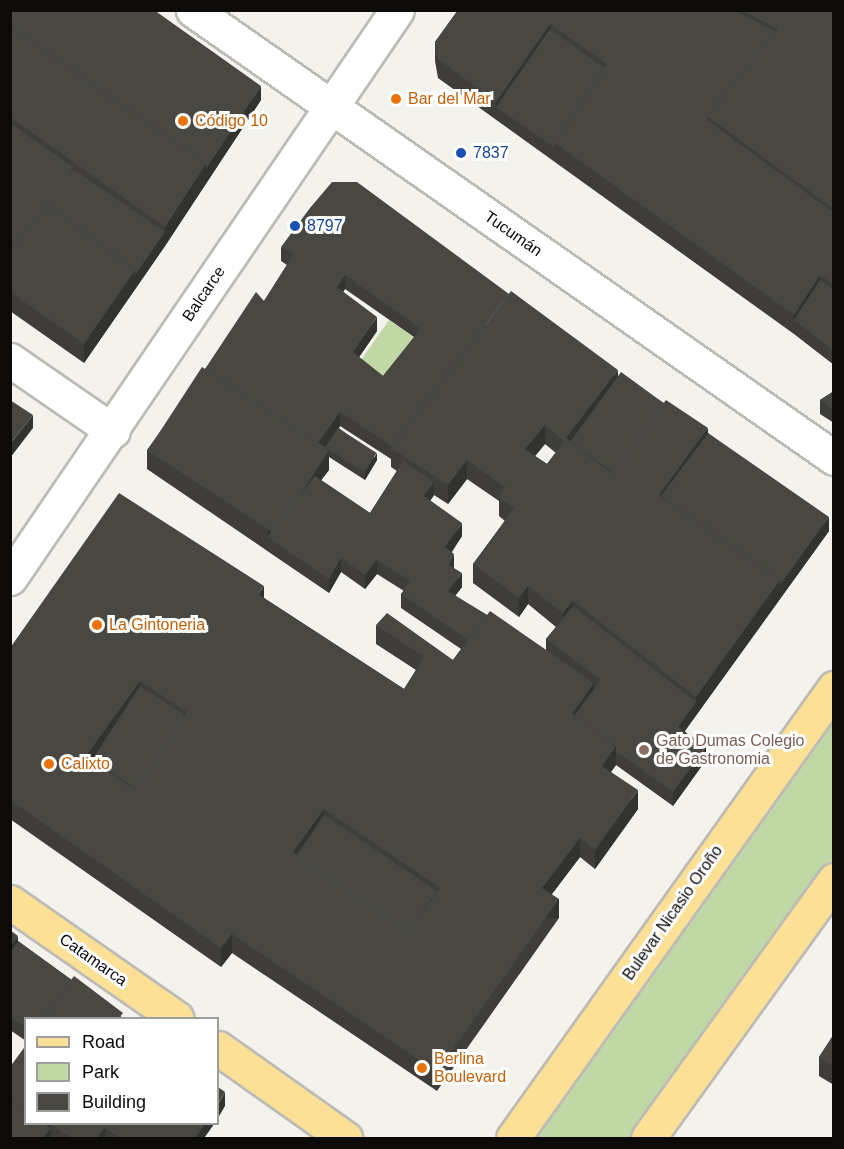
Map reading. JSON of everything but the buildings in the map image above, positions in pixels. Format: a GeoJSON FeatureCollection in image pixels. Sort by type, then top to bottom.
{"type":"FeatureCollection","features":[{"type":"Feature","properties":{"kind":"main road","name":"Bulevar Nicasio Oroño"},"geometry":{"type":"LineString","coordinates":[[513,1138],[834,688]]}},
{"type":"Feature","properties":{"kind":"main road"},"geometry":{"type":"LineString","coordinates":[[648,1138],[834,880]]}},
{"type":"Feature","properties":{"kind":"main road","name":"Catamarca"},"geometry":{"type":"LineString","coordinates":[[10,902],[175,1017]]}},
{"type":"Feature","properties":{"kind":"main road"},"geometry":{"type":"LineString","coordinates":[[219,1049],[345,1138]]}},
{"type":"Feature","properties":{"kind":"street","name":"Tucumán"},"geometry":{"type":"LineString","coordinates":[[193,10],[834,458]]}},
{"type":"Feature","properties":{"kind":"street","name":"Balcarce"},"geometry":{"type":"LineString","coordinates":[[10,578],[113,431],[330,106],[397,10]]}},
{"type":"Feature","properties":{"kind":"street"},"geometry":{"type":"LineString","coordinates":[[10,360],[113,431]]}},
{"type":"Feature","properties":{"kind":"green space"},"geometry":{"type":"Polygon","coordinates":[[[389,320],[421,342],[388,390],[356,368],[389,320]]]}},
{"type":"Feature","properties":{"kind":"green space"},"geometry":{"type":"Polygon","coordinates":[[[833,688],[833,880],[648,1138],[513,1138],[833,688]]]}},
{"type":"Feature","properties":{"kind":"place","name":"Bar del Mar"},"geometry":{"type":"Point","coordinates":[396,99]}},
{"type":"Feature","properties":{"kind":"place","name":"Código 10"},"geometry":{"type":"Point","coordinates":[183,121]}},
{"type":"Feature","properties":{"kind":"place","name":"7837"},"geometry":{"type":"Point","coordinates":[461,153]}},
{"type":"Feature","properties":{"kind":"place","name":"8797"},"geometry":{"type":"Point","coordinates":[295,226]}},
{"type":"Feature","properties":{"kind":"place","name":"La Gintoneria"},"geometry":{"type":"Point","coordinates":[97,625]}},
{"type":"Feature","properties":{"kind":"place","name":"Gato Dumas Colegio de Gastronomia"},"geometry":{"type":"Point","coordinates":[644,750]}},
{"type":"Feature","properties":{"kind":"place","name":"Calixto"},"geometry":{"type":"Point","coordinates":[49,764]}},
{"type":"Feature","properties":{"kind":"place","name":"Berlina Boulevard"},"geometry":{"type":"Point","coordinates":[422,1068]}}]}
